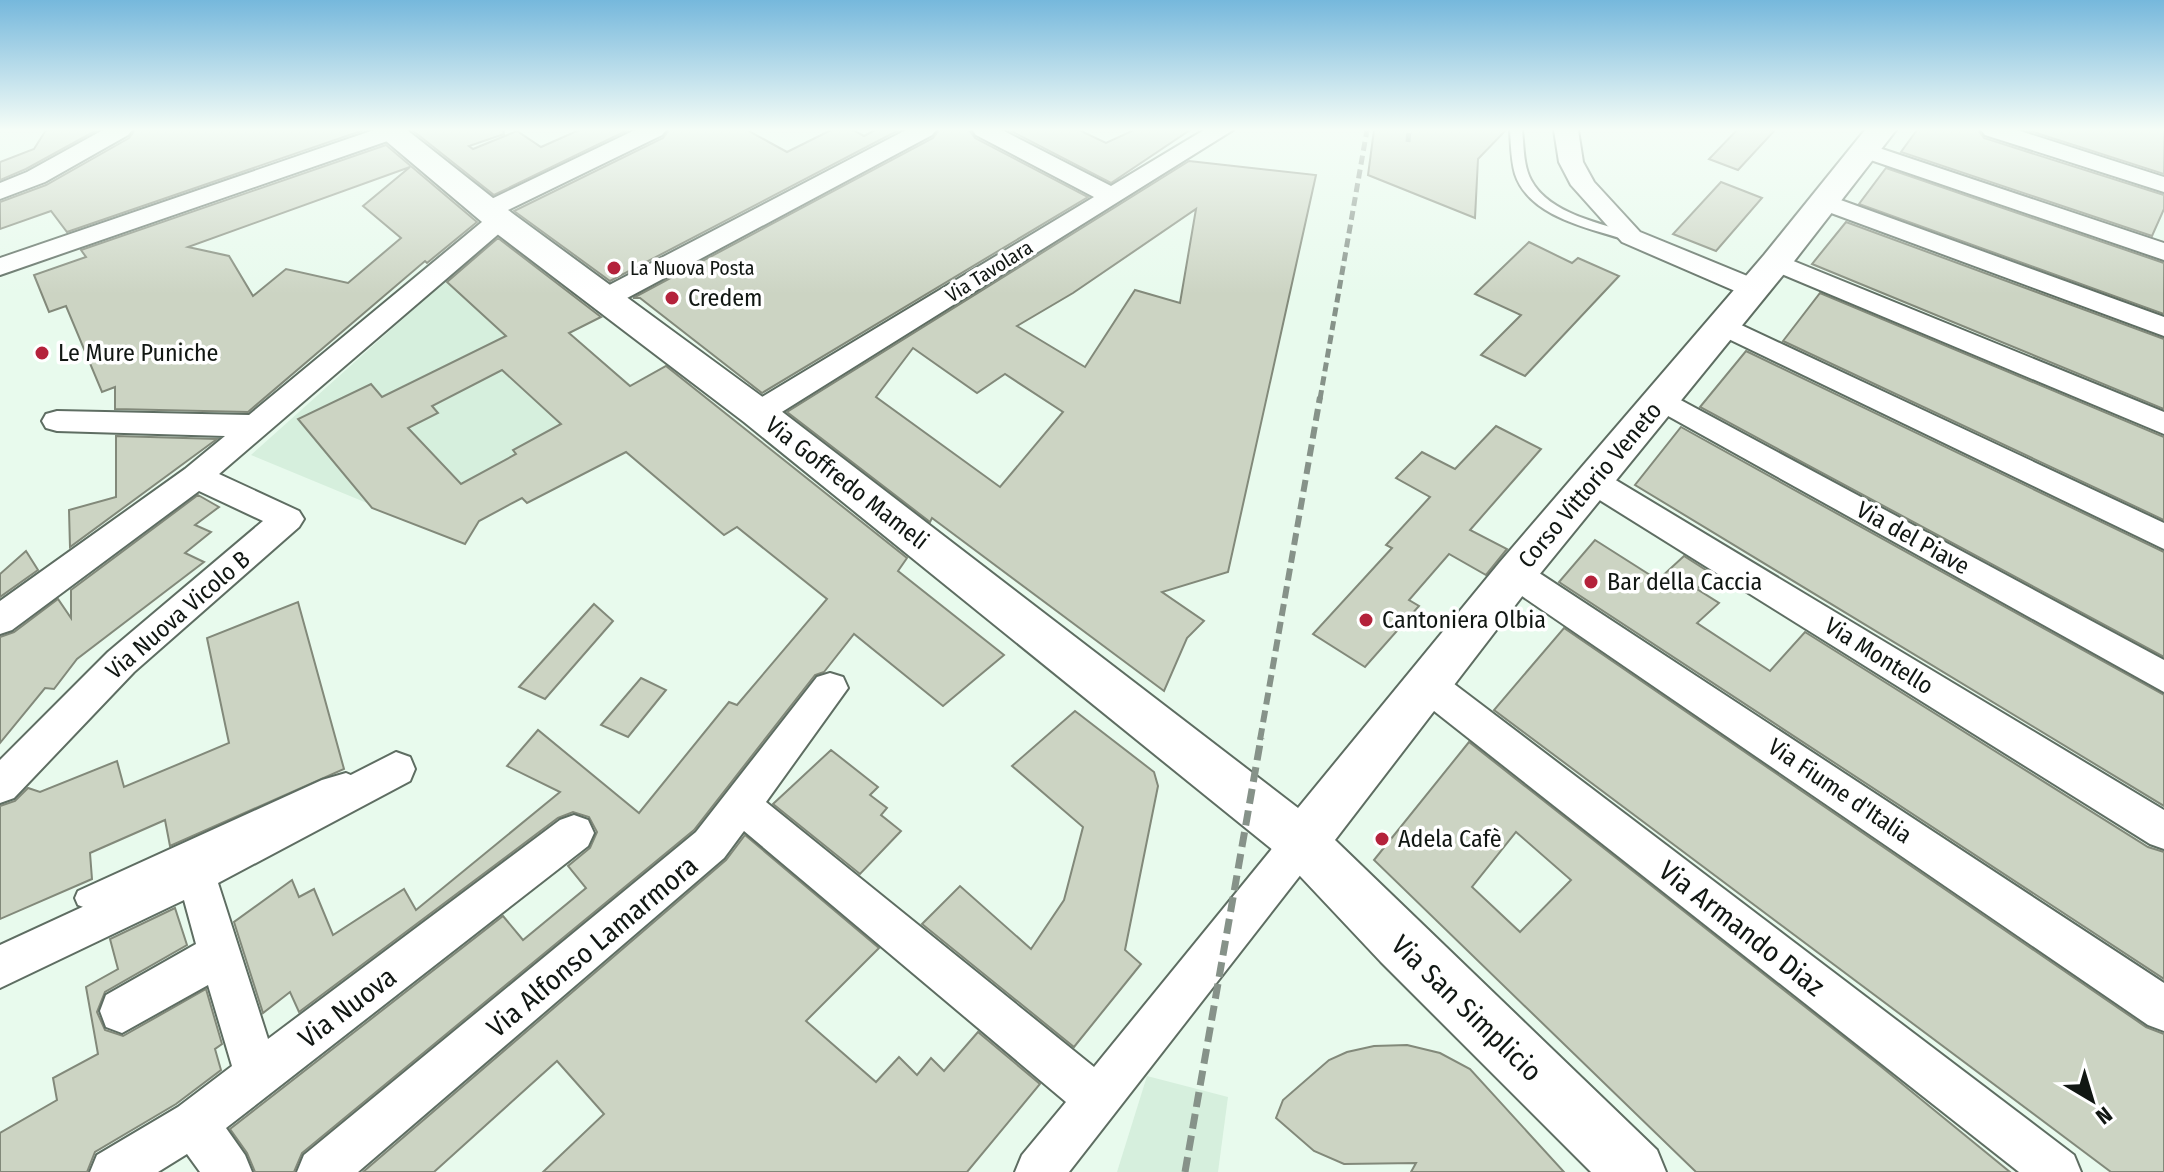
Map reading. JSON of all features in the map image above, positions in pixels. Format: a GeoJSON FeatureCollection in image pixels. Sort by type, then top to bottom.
{"type":"FeatureCollection","features":[{"type":"Feature","properties":{"kind":"main road","name":"Via Goffredo Mameli"},"geometry":{"type":"LineString","coordinates":[[456,185],[758,413],[1302,842]]}},
{"type":"Feature","properties":{"kind":"main road","name":"Corso Vittorio Veneto"},"geometry":{"type":"LineString","coordinates":[[1302,842],[1515,574],[1838,185]]}},
{"type":"Feature","properties":{"kind":"main road","name":"Via San Simplicio"},"geometry":{"type":"LineString","coordinates":[[1302,842],[1400,943],[1635,1172]]}},
{"type":"Feature","properties":{"kind":"street"},"geometry":{"type":"LineString","coordinates":[[0,267],[236,185]]}},
{"type":"Feature","properties":{"kind":"street"},"geometry":{"type":"LineString","coordinates":[[0,620],[196,477],[494,215],[551,185]]}},
{"type":"Feature","properties":{"kind":"street"},"geometry":{"type":"LineString","coordinates":[[604,299],[820,185]]}},
{"type":"Feature","properties":{"kind":"street"},"geometry":{"type":"LineString","coordinates":[[1089,185],[1111,196]]}},
{"type":"Feature","properties":{"kind":"street","name":"Via Tavolara"},"geometry":{"type":"LineString","coordinates":[[758,413],[1130,185]]}},
{"type":"Feature","properties":{"kind":"street"},"geometry":{"type":"LineString","coordinates":[[1583,185],[1631,237],[1764,275],[2164,424]]}},
{"type":"Feature","properties":{"kind":"street"},"geometry":{"type":"LineString","coordinates":[[1989,185],[2164,252]]}},
{"type":"Feature","properties":{"kind":"street"},"geometry":{"type":"LineString","coordinates":[[1824,202],[2164,327]]}},
{"type":"Feature","properties":{"kind":"street"},"geometry":{"type":"LineString","coordinates":[[1722,325],[2164,537]]}},
{"type":"Feature","properties":{"kind":"street","name":"Via del Piave"},"geometry":{"type":"LineString","coordinates":[[1662,400],[2164,677]]}},
{"type":"Feature","properties":{"kind":"street"},"geometry":{"type":"LineString","coordinates":[[57,421],[257,426]]}},
{"type":"Feature","properties":{"kind":"street","name":"Via Nuova Vicolo B"},"geometry":{"type":"LineString","coordinates":[[0,786],[121,662],[288,519],[196,477]]}},
{"type":"Feature","properties":{"kind":"street","name":"Via Montello"},"geometry":{"type":"LineString","coordinates":[[1593,481],[2164,831]]}},
{"type":"Feature","properties":{"kind":"street","name":"Via Fiume d'Italia"},"geometry":{"type":"LineString","coordinates":[[1515,574],[2164,1009]]}},
{"type":"Feature","properties":{"kind":"street","name":"Via Armando Diaz"},"geometry":{"type":"LineString","coordinates":[[1428,685],[2057,1172]]}},
{"type":"Feature","properties":{"kind":"street","name":"Via Alfonso Lamarmora"},"geometry":{"type":"LineString","coordinates":[[321,1172],[710,845],[830,688]]}},
{"type":"Feature","properties":{"kind":"street"},"geometry":{"type":"LineString","coordinates":[[0,967],[196,874],[396,769]]}},
{"type":"Feature","properties":{"kind":"street"},"geometry":{"type":"LineString","coordinates":[[741,805],[1098,1099]]}},
{"type":"Feature","properties":{"kind":"street","name":"Via Nuova"},"geometry":{"type":"LineString","coordinates":[[114,1172],[194,1123],[574,833]]}},
{"type":"Feature","properties":{"kind":"street"},"geometry":{"type":"LineString","coordinates":[[1039,1172],[1302,842]]}},
{"type":"Feature","properties":{"kind":"street"},"geometry":{"type":"LineString","coordinates":[[203,896],[257,1075]]}},
{"type":"Feature","properties":{"kind":"street"},"geometry":{"type":"LineString","coordinates":[[122,1011],[220,954]]}},
{"type":"Feature","properties":{"kind":"street"},"geometry":{"type":"LineString","coordinates":[[194,1123],[228,1172]]}},
{"type":"Feature","properties":{"kind":"lane"},"geometry":{"type":"LineString","coordinates":[[1527,185],[1541,200],[1581,220],[1631,237]]}},
{"type":"Feature","properties":{"kind":"lane"},"geometry":{"type":"LineString","coordinates":[[86,898],[329,786],[396,769]]}},
{"type":"Feature","properties":{"kind":"shaded area"},"geometry":{"type":"Polygon","coordinates":[[[497,246],[590,323],[570,334],[631,385],[555,428],[605,463],[527,503],[522,498],[449,537],[251,455],[472,257],[497,246]]]}},
{"type":"Feature","properties":{"kind":"shaded area"},"geometry":{"type":"Polygon","coordinates":[[[1147,1076],[1228,1097],[1218,1172],[1117,1172],[1147,1076]]]}},
{"type":"Feature","properties":{"kind":"building"},"geometry":{"type":"Polygon","coordinates":[[[46,185],[205,185],[67,232],[51,211],[0,229],[0,202],[46,185]]]}},
{"type":"Feature","properties":{"kind":"building"},"geometry":{"type":"Polygon","coordinates":[[[271,185],[361,185],[188,247],[229,256],[253,296],[286,269],[348,283],[401,238],[363,206],[389,185],[433,185],[477,222],[427,263],[425,261],[248,412],[115,409],[115,387],[102,392],[66,306],[49,312],[34,275],[86,257],[81,250],[271,185]]]}},
{"type":"Feature","properties":{"kind":"building"},"geometry":{"type":"Polygon","coordinates":[[[481,185],[515,185],[494,195],[481,185]]]}},
{"type":"Feature","properties":{"kind":"building"},"geometry":{"type":"Polygon","coordinates":[[[568,185],[794,185],[610,281],[514,211],[568,185]]]}},
{"type":"Feature","properties":{"kind":"building"},"geometry":{"type":"Polygon","coordinates":[[[845,185],[1064,185],[1088,197],[762,393],[640,298],[633,298],[845,185]]]}},
{"type":"Feature","properties":{"kind":"building"},"geometry":{"type":"Polygon","coordinates":[[[1151,185],[1314,185],[1228,572],[1162,592],[1204,621],[1187,638],[1164,691],[932,518],[930,522],[787,412],[1151,185]],[[1196,209],[1073,293],[1017,326],[1085,367],[1135,290],[1180,303],[1196,209]],[[913,348],[876,397],[1000,487],[1063,412],[1005,374],[977,393],[913,348]]]}},
{"type":"Feature","properties":{"kind":"building"},"geometry":{"type":"Polygon","coordinates":[[[1392,185],[1477,185],[1475,218],[1392,185]]]}},
{"type":"Feature","properties":{"kind":"building"},"geometry":{"type":"Polygon","coordinates":[[[1719,185],[1728,185],[1762,198],[1716,251],[1673,234],[1719,185]]]}},
{"type":"Feature","properties":{"kind":"building"},"geometry":{"type":"Polygon","coordinates":[[[1873,185],[1935,185],[2164,263],[2164,314],[1859,204],[1873,185]]]}},
{"type":"Feature","properties":{"kind":"building"},"geometry":{"type":"Polygon","coordinates":[[[1999,185],[2131,185],[2164,195],[2164,209],[2152,236],[1999,185]]]}},
{"type":"Feature","properties":{"kind":"building"},"geometry":{"type":"Polygon","coordinates":[[[1846,222],[2164,339],[2164,409],[1812,264],[1846,222]]]}},
{"type":"Feature","properties":{"kind":"building"},"geometry":{"type":"Polygon","coordinates":[[[498,238],[601,317],[569,333],[630,386],[666,366],[907,558],[898,571],[1004,655],[943,706],[854,634],[824,672],[815,675],[694,830],[302,1153],[294,1172],[255,1172],[247,1153],[230,1129],[503,916],[523,940],[586,888],[568,866],[590,848],[597,832],[589,817],[573,812],[558,818],[299,1012],[290,992],[263,1013],[234,922],[292,880],[299,897],[314,889],[333,935],[404,889],[416,910],[560,792],[507,766],[538,730],[639,813],[729,702],[737,705],[827,599],[737,527],[724,535],[626,452],[527,503],[522,498],[479,521],[465,544],[372,508],[298,419],[371,384],[382,397],[506,336],[447,282],[498,238]],[[502,370],[432,406],[438,413],[408,428],[461,484],[516,454],[513,450],[561,424],[502,370]]]}},
{"type":"Feature","properties":{"kind":"building"},"geometry":{"type":"Polygon","coordinates":[[[1529,242],[1572,263],[1578,258],[1619,276],[1525,376],[1481,355],[1521,315],[1475,294],[1529,242]]]}},
{"type":"Feature","properties":{"kind":"building"},"geometry":{"type":"Polygon","coordinates":[[[1820,293],[2164,437],[2164,520],[1783,341],[1820,293]]]}},
{"type":"Feature","properties":{"kind":"building"},"geometry":{"type":"Polygon","coordinates":[[[1746,351],[2164,552],[2164,657],[1700,407],[1746,351]]]}},
{"type":"Feature","properties":{"kind":"building"},"geometry":{"type":"Polygon","coordinates":[[[1496,426],[1541,449],[1470,530],[1507,549],[1486,575],[1449,554],[1409,600],[1419,606],[1365,667],[1313,634],[1392,548],[1386,545],[1430,497],[1396,478],[1422,452],[1455,469],[1496,426]]]}},
{"type":"Feature","properties":{"kind":"building"},"geometry":{"type":"Polygon","coordinates":[[[1681,427],[2164,695],[2164,806],[1635,485],[1681,427]]]}},
{"type":"Feature","properties":{"kind":"building"},"geometry":{"type":"Polygon","coordinates":[[[116,436],[217,439],[70,547],[69,510],[116,497],[116,436]]]}},
{"type":"Feature","properties":{"kind":"building"},"geometry":{"type":"Polygon","coordinates":[[[198,495],[219,507],[195,525],[211,532],[185,553],[204,562],[77,659],[54,689],[45,688],[0,743],[0,637],[14,632],[58,599],[71,618],[71,590],[198,495]]]}},
{"type":"Feature","properties":{"kind":"building"},"geometry":{"type":"Polygon","coordinates":[[[1595,540],[1658,580],[1684,556],[1712,574],[1697,589],[1719,603],[1697,623],[1770,671],[1805,632],[2148,847],[2164,852],[2164,979],[1559,582],[1595,540]]]}},
{"type":"Feature","properties":{"kind":"building"},"geometry":{"type":"Polygon","coordinates":[[[26,551],[38,570],[0,597],[0,574],[26,551]]]}},
{"type":"Feature","properties":{"kind":"building"},"geometry":{"type":"Polygon","coordinates":[[[298,602],[344,769],[170,846],[165,820],[90,853],[92,879],[0,919],[0,806],[15,801],[28,788],[40,792],[117,761],[124,787],[229,743],[207,638],[298,602]]]}},
{"type":"Feature","properties":{"kind":"building"},"geometry":{"type":"Polygon","coordinates":[[[594,604],[613,621],[545,699],[519,687],[594,604]]]}},
{"type":"Feature","properties":{"kind":"building"},"geometry":{"type":"Polygon","coordinates":[[[1564,628],[2146,1027],[2164,1034],[2164,1172],[2111,1172],[1494,710],[1564,628]]]}},
{"type":"Feature","properties":{"kind":"building"},"geometry":{"type":"Polygon","coordinates":[[[641,678],[666,690],[628,737],[601,725],[641,678]]]}},
{"type":"Feature","properties":{"kind":"building"},"geometry":{"type":"Polygon","coordinates":[[[1075,711],[1154,772],[1158,786],[1125,950],[1141,964],[1074,1047],[922,924],[960,886],[1031,949],[1064,900],[1083,827],[1012,766],[1075,711]]]}},
{"type":"Feature","properties":{"kind":"building"},"geometry":{"type":"Polygon","coordinates":[[[1469,742],[2010,1172],[1696,1172],[1374,860],[1469,742]],[[1516,832],[1472,887],[1520,932],[1571,880],[1516,832]]]}},
{"type":"Feature","properties":{"kind":"building"},"geometry":{"type":"Polygon","coordinates":[[[831,750],[878,787],[870,795],[887,808],[881,815],[901,831],[860,874],[773,804],[831,750]]]}},
{"type":"Feature","properties":{"kind":"building"},"geometry":{"type":"Polygon","coordinates":[[[745,835],[879,948],[806,1021],[876,1082],[899,1057],[917,1075],[931,1058],[944,1071],[978,1032],[1040,1084],[967,1172],[543,1172],[604,1114],[557,1061],[434,1172],[363,1172],[726,860],[745,835]]]}},
{"type":"Feature","properties":{"kind":"building"},"geometry":{"type":"Polygon","coordinates":[[[175,908],[187,945],[105,992],[97,1012],[105,1030],[123,1036],[206,989],[222,1044],[215,1049],[221,1070],[176,1104],[95,1152],[87,1172],[0,1172],[0,1133],[57,1100],[53,1078],[98,1054],[86,987],[118,969],[110,939],[175,908]]]}},
{"type":"Feature","properties":{"kind":"building"},"geometry":{"type":"Polygon","coordinates":[[[1407,1045],[1440,1053],[1470,1069],[1564,1172],[1411,1172],[1416,1163],[1344,1164],[1314,1151],[1276,1118],[1283,1100],[1329,1060],[1374,1046],[1407,1045]]]}},
{"type":"Feature","properties":{"kind":"railway"},"geometry":{"type":"LineString","coordinates":[[1320,399],[1357,185]]}},
{"type":"Feature","properties":{"kind":"railway"},"geometry":{"type":"LineString","coordinates":[[1260,740],[1320,397]]}},
{"type":"Feature","properties":{"kind":"railway"},"geometry":{"type":"LineString","coordinates":[[1185,1172],[1261,738]]}},
{"type":"Feature","properties":{"kind":"place","name":"La Nuova Posta"},"geometry":{"type":"Point","coordinates":[614,268]}},
{"type":"Feature","properties":{"kind":"place","name":"Credem"},"geometry":{"type":"Point","coordinates":[672,298]}},
{"type":"Feature","properties":{"kind":"place","name":"Le Mure Puniche"},"geometry":{"type":"Point","coordinates":[42,353]}},
{"type":"Feature","properties":{"kind":"place","name":"Bar della Caccia"},"geometry":{"type":"Point","coordinates":[1591,582]}},
{"type":"Feature","properties":{"kind":"place","name":"Cantoniera Olbia"},"geometry":{"type":"Point","coordinates":[1366,620]}},
{"type":"Feature","properties":{"kind":"place","name":"Adela Cafè"},"geometry":{"type":"Point","coordinates":[1382,839]}}]}
